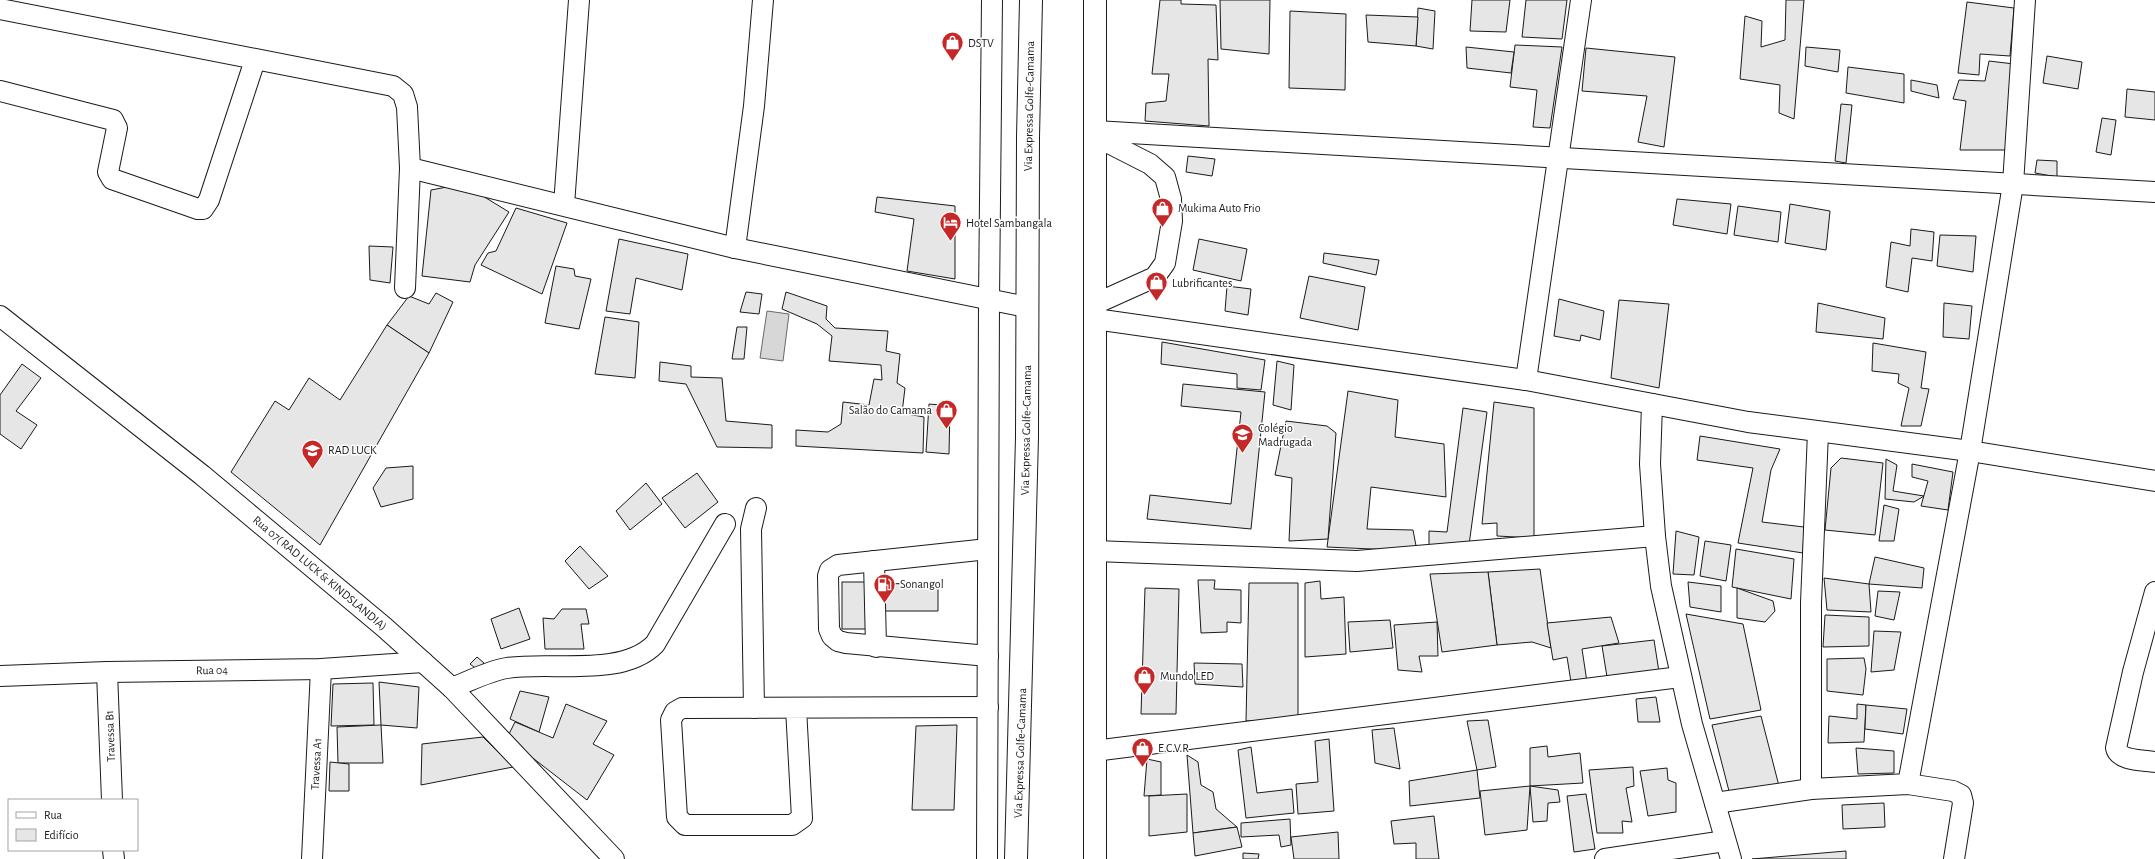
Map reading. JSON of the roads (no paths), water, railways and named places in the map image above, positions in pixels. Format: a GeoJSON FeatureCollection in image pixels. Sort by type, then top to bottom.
{"type":"FeatureCollection","features":[{"type":"Feature","properties":{"kind":"highway","name":"Via Expressa Golfe-Camama"},"geometry":{"type":"LineString","coordinates":[[1016,859],[1027,437],[1031,0]]}},
{"type":"Feature","properties":{"kind":"highway"},"geometry":{"type":"LineString","coordinates":[[1095,0],[1095,859]]}},
{"type":"Feature","properties":{"kind":"street"},"geometry":{"type":"LineString","coordinates":[[564,205],[579,0]]}},
{"type":"Feature","properties":{"kind":"street"},"geometry":{"type":"LineString","coordinates":[[735,248],[754,106],[763,0]]}},
{"type":"Feature","properties":{"kind":"street"},"geometry":{"type":"LineString","coordinates":[[987,859],[989,301],[992,0]]}},
{"type":"Feature","properties":{"kind":"street"},"geometry":{"type":"LineString","coordinates":[[1526,380],[1581,0]]}},
{"type":"Feature","properties":{"kind":"street"},"geometry":{"type":"LineString","coordinates":[[1908,784],[1970,451],[2013,184],[2025,0]]}},
{"type":"Feature","properties":{"kind":"street"},"geometry":{"type":"LineString","coordinates":[[0,9],[393,86],[400,90],[407,106],[410,168],[405,288]]}},
{"type":"Feature","properties":{"kind":"street"},"geometry":{"type":"LineString","coordinates":[[0,91],[113,120],[117,128],[108,172],[112,179],[198,209],[203,209],[210,200],[255,60]]}},
{"type":"Feature","properties":{"kind":"street"},"geometry":{"type":"LineString","coordinates":[[1095,133],[2155,192]]}},
{"type":"Feature","properties":{"kind":"street"},"geometry":{"type":"LineString","coordinates":[[1095,133],[1150,164],[1165,177],[1171,199],[1172,221],[1165,263],[1155,277],[1095,311]]}},
{"type":"Feature","properties":{"kind":"street"},"geometry":{"type":"LineString","coordinates":[[410,168],[735,248],[989,301],[1027,307]]}},
{"type":"Feature","properties":{"kind":"street"},"geometry":{"type":"LineString","coordinates":[[1095,311],[1526,380],[1748,422],[1970,451],[2155,481]]}},
{"type":"Feature","properties":{"kind":"street","name":"Rua 07( RAD LUCK & KINDSLANDIA)"},"geometry":{"type":"LineString","coordinates":[[0,316],[202,475],[378,622],[452,688],[614,859]]}},
{"type":"Feature","properties":{"kind":"street"},"geometry":{"type":"LineString","coordinates":[[1605,859],[1728,850],[1680,677],[1661,586],[1655,536],[1650,464],[1652,404]]}},
{"type":"Feature","properties":{"kind":"street"},"geometry":{"type":"LineString","coordinates":[[1811,789],[1811,603],[1818,432]]}},
{"type":"Feature","properties":{"kind":"street"},"geometry":{"type":"LineString","coordinates":[[754,708],[751,529],[756,508]]}},
{"type":"Feature","properties":{"kind":"street"},"geometry":{"type":"LineString","coordinates":[[452,688],[499,669],[610,664],[646,654],[655,644],[725,524]]}},
{"type":"Feature","properties":{"kind":"street"},"geometry":{"type":"LineString","coordinates":[[1095,551],[1357,561],[1655,536]]}},
{"type":"Feature","properties":{"kind":"street"},"geometry":{"type":"LineString","coordinates":[[988,549],[838,565],[830,570],[829,629],[832,636],[838,641],[876,647],[988,656]]}},
{"type":"Feature","properties":{"kind":"street"},"geometry":{"type":"LineString","coordinates":[[874,561],[876,647]]}},
{"type":"Feature","properties":{"kind":"street"},"geometry":{"type":"LineString","coordinates":[[2155,592],[2131,678],[2116,748],[2117,752],[2122,756],[2155,762]]}},
{"type":"Feature","properties":{"kind":"street","name":"Rua 04"},"geometry":{"type":"LineString","coordinates":[[0,676],[107,672],[321,669],[423,662]]}},
{"type":"Feature","properties":{"kind":"street","name":"Travessa A1"},"geometry":{"type":"LineString","coordinates":[[312,859],[321,669]]}},
{"type":"Feature","properties":{"kind":"street","name":"Travessa B1"},"geometry":{"type":"LineString","coordinates":[[107,672],[112,799]]}},
{"type":"Feature","properties":{"kind":"street"},"geometry":{"type":"LineString","coordinates":[[1094,751],[1680,677]]}},
{"type":"Feature","properties":{"kind":"street"},"geometry":{"type":"LineString","coordinates":[[796,708],[802,818],[792,825],[685,825],[677,817],[671,720],[675,712],[682,708],[988,707]]}},
{"type":"Feature","properties":{"kind":"street"},"geometry":{"type":"LineString","coordinates":[[1715,803],[1811,789],[1908,784],[1953,791],[1961,795],[1963,803],[1954,859]]}},
{"type":"Feature","properties":{"kind":"place","name":"DSTV"},"geometry":{"type":"Point","coordinates":[953,62]}},
{"type":"Feature","properties":{"kind":"place","name":"Mukima Auto Frio"},"geometry":{"type":"Point","coordinates":[1163,228]}},
{"type":"Feature","properties":{"kind":"place","name":"Hotel Sambangala"},"geometry":{"type":"Point","coordinates":[950,242]}},
{"type":"Feature","properties":{"kind":"place","name":"Lubrificantes"},"geometry":{"type":"Point","coordinates":[1156,302]}},
{"type":"Feature","properties":{"kind":"place","name":"Salão do Camama"},"geometry":{"type":"Point","coordinates":[947,430]}},
{"type":"Feature","properties":{"kind":"place","name":"Colégio Madrugada"},"geometry":{"type":"Point","coordinates":[1243,454]}},
{"type":"Feature","properties":{"kind":"place","name":"RAD LUCK"},"geometry":{"type":"Point","coordinates":[312,470]}},
{"type":"Feature","properties":{"kind":"place","name":"Sonangol"},"geometry":{"type":"Point","coordinates":[885,604]}},
{"type":"Feature","properties":{"kind":"place","name":"Mundo LED"},"geometry":{"type":"Point","coordinates":[1145,696]}},
{"type":"Feature","properties":{"kind":"place","name":"E.C.V.R"},"geometry":{"type":"Point","coordinates":[1142,768]}}]}
